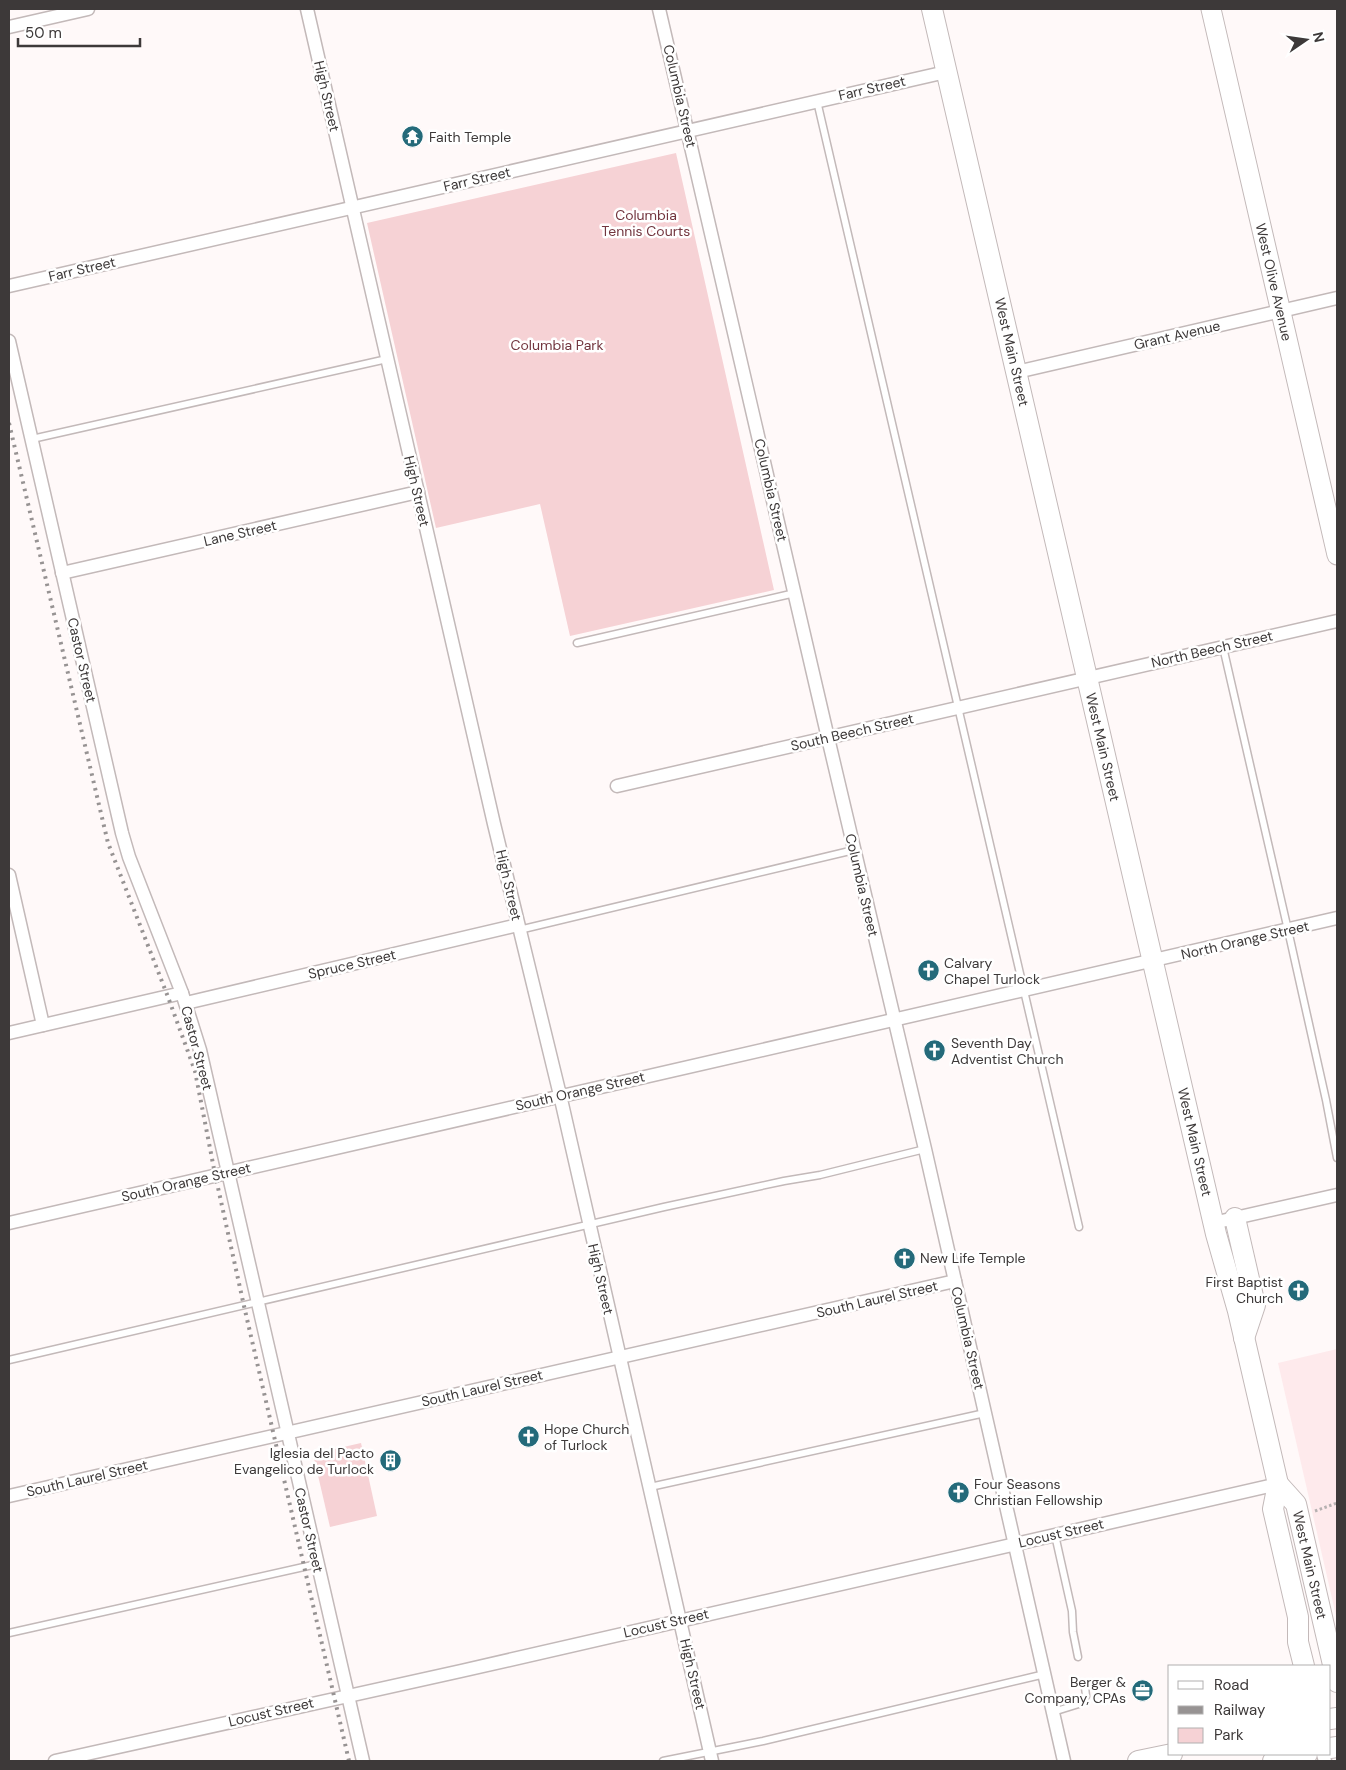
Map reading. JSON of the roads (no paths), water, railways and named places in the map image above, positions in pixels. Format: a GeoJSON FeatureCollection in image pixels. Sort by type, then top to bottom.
{"type":"FeatureCollection","features":[{"type":"Feature","properties":{"kind":"main road","name":"West Main Street"},"geometry":{"type":"LineString","coordinates":[[932,9],[1213,1223],[1244,1338],[1278,1484],[1273,1509],[1298,1616],[1298,1642],[1304,1665]]}},
{"type":"Feature","properties":{"kind":"main road"},"geometry":{"type":"LineString","coordinates":[[1235,1218],[1255,1305],[1244,1338]]}},
{"type":"Feature","properties":{"kind":"main road","name":"West Main Street"},"geometry":{"type":"LineString","coordinates":[[1278,1484],[1296,1504],[1337,1682]]}},
{"type":"Feature","properties":{"kind":"main road"},"geometry":{"type":"LineString","coordinates":[[1138,1761],[1168,1755]]}},
{"type":"Feature","properties":{"kind":"main road"},"geometry":{"type":"LineString","coordinates":[[1273,1761],[1302,1755]]}},
{"type":"Feature","properties":{"kind":"street"},"geometry":{"type":"LineString","coordinates":[[9,27],[88,9]]}},
{"type":"Feature","properties":{"kind":"street","name":"High Street"},"geometry":{"type":"LineString","coordinates":[[307,9],[519,928],[560,1095],[711,1756]]}},
{"type":"Feature","properties":{"kind":"street","name":"Columbia Street"},"geometry":{"type":"LineString","coordinates":[[660,9],[925,1149],[1064,1761]]}},
{"type":"Feature","properties":{"kind":"street","name":"West Olive Avenue"},"geometry":{"type":"LineString","coordinates":[[1211,9],[1337,555]]}},
{"type":"Feature","properties":{"kind":"street","name":"Farr Street"},"geometry":{"type":"LineString","coordinates":[[9,286],[946,72]]}},
{"type":"Feature","properties":{"kind":"street","name":"Grant Avenue"},"geometry":{"type":"LineString","coordinates":[[1017,372],[1337,298]]}},
{"type":"Feature","properties":{"kind":"street","name":"Castor Street"},"geometry":{"type":"LineString","coordinates":[[9,341],[125,846],[184,998],[200,1050],[363,1761]]}},
{"type":"Feature","properties":{"kind":"street","name":"Lane Street"},"geometry":{"type":"LineString","coordinates":[[62,574],[418,492]]}},
{"type":"Feature","properties":{"kind":"street","name":"North Beech Street"},"geometry":{"type":"LineString","coordinates":[[1087,678],[1337,621]]}},
{"type":"Feature","properties":{"kind":"street","name":"South Beech Street"},"geometry":{"type":"LineString","coordinates":[[618,786],[1087,678]]}},
{"type":"Feature","properties":{"kind":"street"},"geometry":{"type":"LineString","coordinates":[[9,875],[44,1025]]}},
{"type":"Feature","properties":{"kind":"street","name":"North Orange Street"},"geometry":{"type":"LineString","coordinates":[[1153,961],[1337,918]]}},
{"type":"Feature","properties":{"kind":"street","name":"Spruce Street"},"geometry":{"type":"LineString","coordinates":[[9,1033],[519,928]]}},
{"type":"Feature","properties":{"kind":"street","name":"South Orange Street"},"geometry":{"type":"LineString","coordinates":[[9,1223],[412,1131],[560,1095],[1153,961]]}},
{"type":"Feature","properties":{"kind":"street"},"geometry":{"type":"LineString","coordinates":[[1213,1223],[1337,1195]]}},
{"type":"Feature","properties":{"kind":"street","name":"South Laurel Street"},"geometry":{"type":"LineString","coordinates":[[9,1496],[955,1281]]}},
{"type":"Feature","properties":{"kind":"street","name":"Locust Street"},"geometry":{"type":"LineString","coordinates":[[55,1761],[460,1671],[1278,1484]]}},
{"type":"Feature","properties":{"kind":"lane"},"geometry":{"type":"LineString","coordinates":[[817,101],[1079,1227]]}},
{"type":"Feature","properties":{"kind":"lane"},"geometry":{"type":"LineString","coordinates":[[32,440],[387,359]]}},
{"type":"Feature","properties":{"kind":"lane"},"geometry":{"type":"LineString","coordinates":[[577,643],[795,593]]}},
{"type":"Feature","properties":{"kind":"lane"},"geometry":{"type":"LineString","coordinates":[[1223,647],[1326,1100],[1337,1158]]}},
{"type":"Feature","properties":{"kind":"lane"},"geometry":{"type":"LineString","coordinates":[[519,928],[854,850]]}},
{"type":"Feature","properties":{"kind":"lane"},"geometry":{"type":"LineString","coordinates":[[9,1360],[775,1183],[820,1175],[925,1149]]}},
{"type":"Feature","properties":{"kind":"lane"},"geometry":{"type":"LineString","coordinates":[[650,1487],[985,1413]]}},
{"type":"Feature","properties":{"kind":"lane"},"geometry":{"type":"LineString","coordinates":[[1055,1535],[1072,1611],[1073,1632],[1078,1657]]}},
{"type":"Feature","properties":{"kind":"lane"},"geometry":{"type":"LineString","coordinates":[[9,1633],[317,1564]]}},
{"type":"Feature","properties":{"kind":"lane"},"geometry":{"type":"LineString","coordinates":[[663,1761],[711,1756],[763,1741],[1045,1674]]}},
{"type":"Feature","properties":{"kind":"lane"},"geometry":{"type":"LineString","coordinates":[[1053,1712],[1082,1704],[1086,1696],[1085,1688]]}},
{"type":"Feature","properties":{"kind":"railway"},"geometry":{"type":"LineString","coordinates":[[9,423],[108,843],[195,1071],[244,1306],[349,1761]]}},
{"type":"Feature","properties":{"kind":"place","name":"Faith Temple"},"geometry":{"type":"Point","coordinates":[413,137]}},
{"type":"Feature","properties":{"kind":"place","name":"Calvary Chapel Turlock"},"geometry":{"type":"Point","coordinates":[928,971]}},
{"type":"Feature","properties":{"kind":"place","name":"Seventh Day Adventist Church"},"geometry":{"type":"Point","coordinates":[935,1051]}},
{"type":"Feature","properties":{"kind":"place","name":"New Life Temple"},"geometry":{"type":"Point","coordinates":[904,1258]}},
{"type":"Feature","properties":{"kind":"place","name":"First Baptist Church"},"geometry":{"type":"Point","coordinates":[1299,1290]}},
{"type":"Feature","properties":{"kind":"place","name":"Hope Church of Turlock"},"geometry":{"type":"Point","coordinates":[528,1437]}},
{"type":"Feature","properties":{"kind":"place","name":"Iglesia del Pacto Evangelico de Turlock"},"geometry":{"type":"Point","coordinates":[390,1461]}},
{"type":"Feature","properties":{"kind":"place","name":"Four Seasons Christian Fellowship"},"geometry":{"type":"Point","coordinates":[958,1492]}},
{"type":"Feature","properties":{"kind":"place","name":"Berger & Company, CPAs"},"geometry":{"type":"Point","coordinates":[1142,1690]}},
{"type":"Feature","properties":{"kind":"park label","name":"Columbia Tennis Courts"},"geometry":{"type":"Point","coordinates":[646,224]}},
{"type":"Feature","properties":{"kind":"park label","name":"Columbia Park"},"geometry":{"type":"Point","coordinates":[557,345]}}]}
